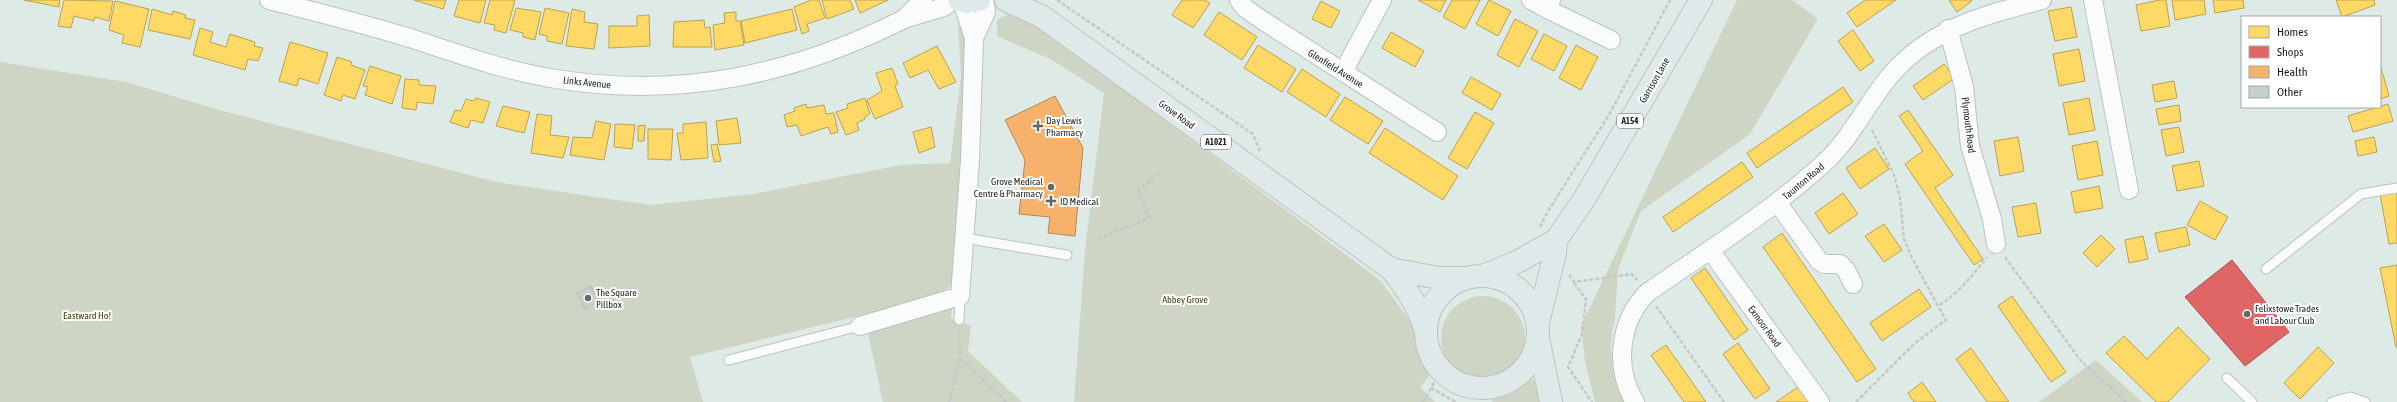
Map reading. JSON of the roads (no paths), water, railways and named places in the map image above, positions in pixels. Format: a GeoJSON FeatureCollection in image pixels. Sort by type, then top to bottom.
{"type":"FeatureCollection","features":[{"type":"Feature","properties":{"kind":"main road","name":"Grove Road"},"geometry":{"type":"LineString","coordinates":[[1006,0],[1034,8],[1391,269],[1410,293],[1420,311],[1425,329],[1427,347],[1436,380],[1459,393]]}},
{"type":"Feature","properties":{"kind":"main road","name":"Garrison Lane"},"geometry":{"type":"LineString","coordinates":[[1425,329],[1427,317],[1437,297],[1450,285],[1519,261],[1583,201],[1701,0]]}},
{"type":"Feature","properties":{"kind":"main road","name":"Garrison Lane"},"geometry":{"type":"LineString","coordinates":[[1459,393],[1502,384],[1512,380],[1530,361],[1555,253],[1547,234]]}},
{"type":"Feature","properties":{"kind":"main road","name":"Grove Road"},"geometry":{"type":"LineString","coordinates":[[1391,269],[1439,278],[1475,276]]}},
{"type":"Feature","properties":{"kind":"main road"},"geometry":{"type":"LineString","coordinates":[[1475,276],[1506,281],[1520,290],[1530,303],[1538,330]]}},
{"type":"Feature","properties":{"kind":"main road","name":"A154"},"geometry":{"type":"LineString","coordinates":[[1538,330],[1551,402]]}},
{"type":"Feature","properties":{"kind":"main road"},"geometry":{"type":"LineString","coordinates":[[1459,393],[1484,402]]}},
{"type":"Feature","properties":{"kind":"street","name":"Links Avenue"},"geometry":{"type":"LineString","coordinates":[[270,0],[343,18],[507,68],[561,80],[634,86],[707,83],[774,70],[836,50],[904,19],[963,0]]}},
{"type":"Feature","properties":{"kind":"street","name":"Links Avenue"},"geometry":{"type":"LineString","coordinates":[[904,19],[923,0]]}},
{"type":"Feature","properties":{"kind":"street"},"geometry":{"type":"LineString","coordinates":[[860,326],[960,296],[970,161],[974,38],[963,0]]}},
{"type":"Feature","properties":{"kind":"street"},"geometry":{"type":"LineString","coordinates":[[974,38],[986,12],[984,0]]}},
{"type":"Feature","properties":{"kind":"street","name":"Glenfield Avenue"},"geometry":{"type":"LineString","coordinates":[[1239,0],[1252,14],[1437,132]]}},
{"type":"Feature","properties":{"kind":"street"},"geometry":{"type":"LineString","coordinates":[[1343,72],[1382,0]]}},
{"type":"Feature","properties":{"kind":"street"},"geometry":{"type":"LineString","coordinates":[[1531,0],[1549,4],[1611,40]]}},
{"type":"Feature","properties":{"kind":"street","name":"Taunton Road"},"geometry":{"type":"LineString","coordinates":[[1635,402],[1624,377],[1623,344],[1630,317],[1636,305],[1647,293],[1799,186],[1829,158],[1885,81],[1928,41],[1948,29],[1987,14],[2042,0]]}},
{"type":"Feature","properties":{"kind":"street"},"geometry":{"type":"LineString","coordinates":[[2093,0],[2129,190]]}},
{"type":"Feature","properties":{"kind":"street","name":"Plymouth Road"},"geometry":{"type":"LineString","coordinates":[[1948,29],[1964,87],[1970,146],[1992,219],[1996,244]]}},
{"type":"Feature","properties":{"kind":"street"},"geometry":{"type":"LineString","coordinates":[[1777,202],[1819,261],[1824,264],[1840,264],[1846,270],[1853,284]]}},
{"type":"Feature","properties":{"kind":"street","name":"Exmoor Road"},"geometry":{"type":"LineString","coordinates":[[1710,250],[1820,402]]}},
{"type":"Feature","properties":{"kind":"lane"},"geometry":{"type":"LineString","coordinates":[[2266,269],[2361,194],[2397,188]]}},
{"type":"Feature","properties":{"kind":"lane"},"geometry":{"type":"LineString","coordinates":[[964,238],[1067,255]]}},
{"type":"Feature","properties":{"kind":"lane"},"geometry":{"type":"LineString","coordinates":[[959,320],[960,296]]}},
{"type":"Feature","properties":{"kind":"lane"},"geometry":{"type":"LineString","coordinates":[[729,360],[860,326]]}},
{"type":"Feature","properties":{"kind":"lane"},"geometry":{"type":"LineString","coordinates":[[2227,378],[2252,402]]}},
{"type":"Feature","properties":{"kind":"lane"},"geometry":{"type":"LineString","coordinates":[[2332,402],[2350,398],[2365,402]]}},
{"type":"Feature","properties":{"kind":"place","name":"Day Lewis Pharmacy"},"geometry":{"type":"Point","coordinates":[1038,126]}},
{"type":"Feature","properties":{"kind":"place","name":"Grove Medical Centre & Pharmacy"},"geometry":{"type":"Point","coordinates":[1051,187]}},
{"type":"Feature","properties":{"kind":"place","name":"ID Medical"},"geometry":{"type":"Point","coordinates":[1051,201]}},
{"type":"Feature","properties":{"kind":"place","name":"The Square Pillbox"},"geometry":{"type":"Point","coordinates":[588,298]}},
{"type":"Feature","properties":{"kind":"place","name":"Felixstowe Trades and Labour Club"},"geometry":{"type":"Point","coordinates":[2247,314]}},
{"type":"Feature","properties":{"kind":"park label","name":"Abbey Grove"},"geometry":{"type":"Point","coordinates":[1185,299]}},
{"type":"Feature","properties":{"kind":"park label","name":"Eastward Ho!"},"geometry":{"type":"Point","coordinates":[87,315]}}]}
